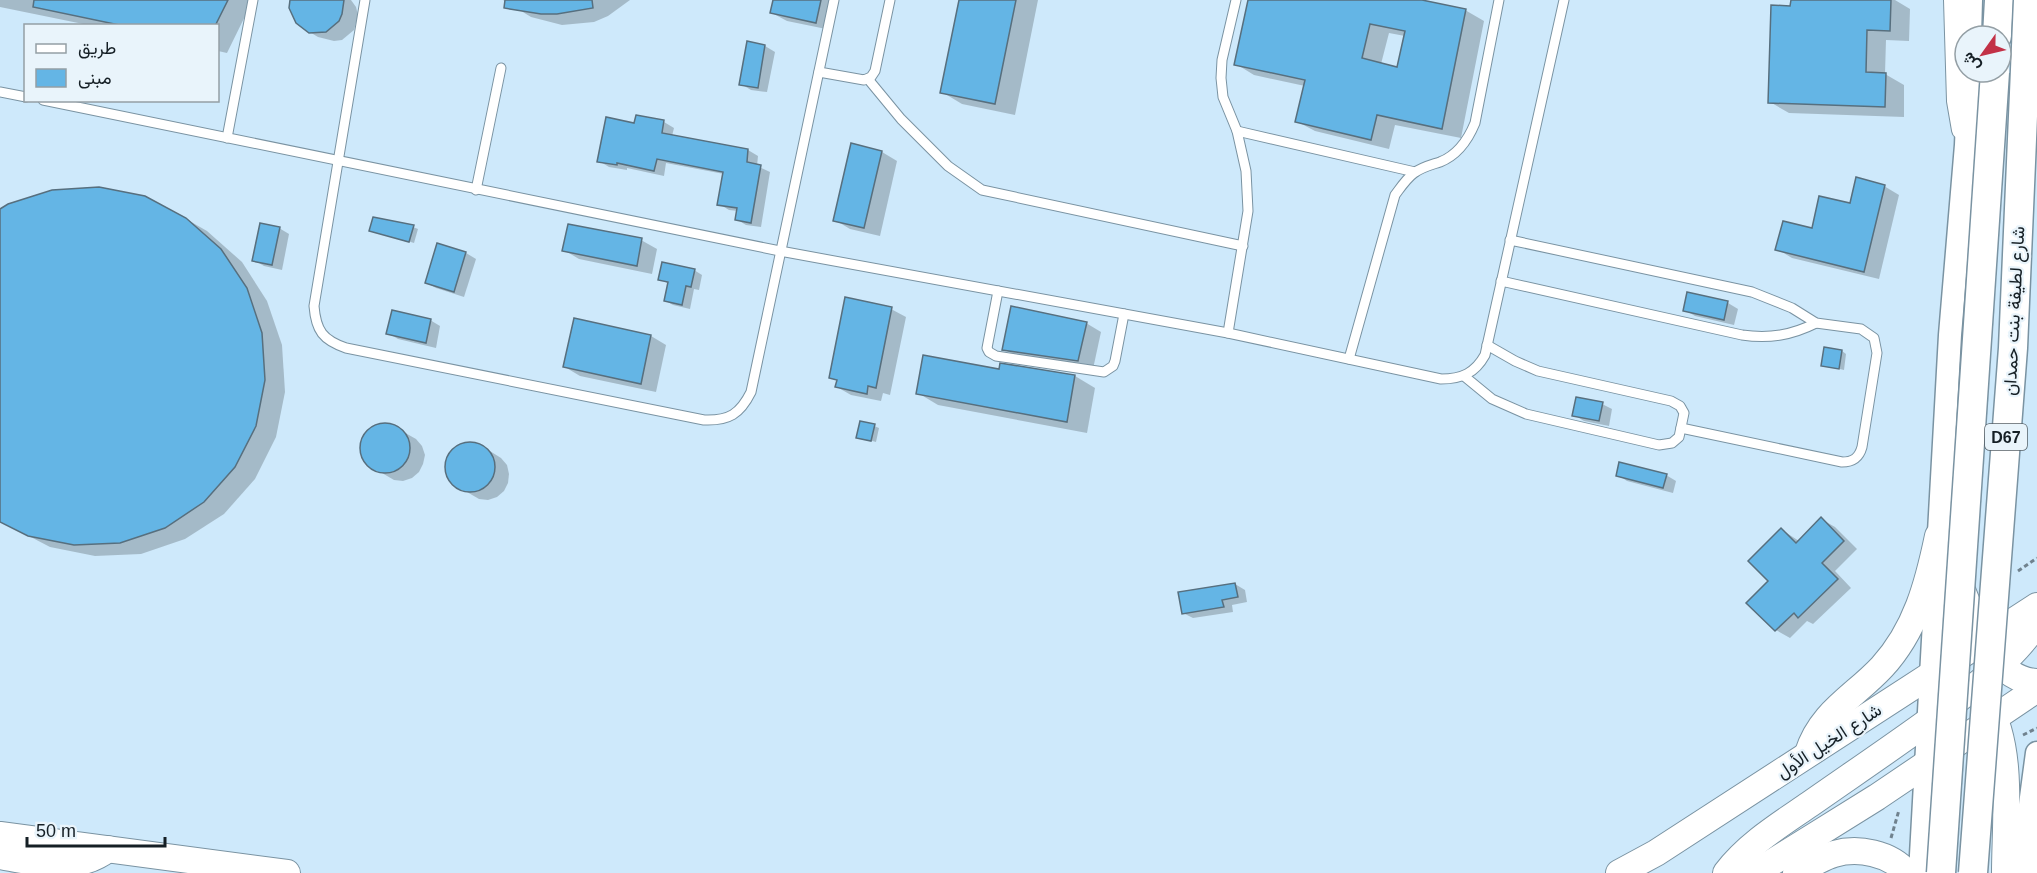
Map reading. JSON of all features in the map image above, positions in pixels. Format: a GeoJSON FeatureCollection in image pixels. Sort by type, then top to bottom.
{"type":"FeatureCollection","features":[{"type":"Feature","properties":{"kind":"main road"},"geometry":{"type":"LineString","coordinates":[[1998,24],[1999,0]]}},
{"type":"Feature","properties":{"kind":"main road","name":"شارع لطيفة بنت حمدان"},"geometry":{"type":"LineString","coordinates":[[1973,873],[2013,348],[2028,0]]}},
{"type":"Feature","properties":{"kind":"main road","name":"شارع لطيفة بنت حمدان"},"geometry":{"type":"LineString","coordinates":[[1941,873],[1994,84]]}},
{"type":"Feature","properties":{"kind":"main road"},"geometry":{"type":"LineString","coordinates":[[1938,537],[1991,654],[2004,669],[2019,678],[2037,682]]}},
{"type":"Feature","properties":{"kind":"main road"},"geometry":{"type":"LineString","coordinates":[[1808,753],[1812,741],[1826,718],[1884,665],[1911,625],[1921,604],[1938,537]]}},
{"type":"Feature","properties":{"kind":"main road","name":"شارع الخيل الأول"},"geometry":{"type":"LineString","coordinates":[[1619,873],[1656,853],[2037,606]]}},
{"type":"Feature","properties":{"kind":"main road"},"geometry":{"type":"LineString","coordinates":[[2004,669],[2037,623]]}},
{"type":"Feature","properties":{"kind":"main road"},"geometry":{"type":"LineString","coordinates":[[1726,873],[1766,835],[1928,721],[1978,691],[2004,669],[2037,650]]}},
{"type":"Feature","properties":{"kind":"main road"},"geometry":{"type":"LineString","coordinates":[[1932,673],[1961,680],[1978,691],[1996,718],[2005,776],[2004,873]]}},
{"type":"Feature","properties":{"kind":"main road"},"geometry":{"type":"LineString","coordinates":[[1755,873],[1926,764],[2037,689]]}},
{"type":"Feature","properties":{"kind":"main road"},"geometry":{"type":"LineString","coordinates":[[1926,764],[1978,691]]}},
{"type":"Feature","properties":{"kind":"main road"},"geometry":{"type":"LineString","coordinates":[[0,835],[287,873]]}},
{"type":"Feature","properties":{"kind":"main road"},"geometry":{"type":"LineString","coordinates":[[2032,873],[2037,844]]}},
{"type":"Feature","properties":{"kind":"main road"},"geometry":{"type":"LineString","coordinates":[[0,856],[64,867],[88,863],[108,849]]}},
{"type":"Feature","properties":{"kind":"main road"},"geometry":{"type":"LineString","coordinates":[[1796,873],[1832,854],[1850,851],[1868,852],[1885,857],[1907,873]]}},
{"type":"Feature","properties":{"kind":"street"},"geometry":{"type":"LineString","coordinates":[[1953,0],[1956,101],[1966,145]]}},
{"type":"Feature","properties":{"kind":"street"},"geometry":{"type":"LineString","coordinates":[[1970,24],[1971,0]]}},
{"type":"Feature","properties":{"kind":"street"},"geometry":{"type":"LineString","coordinates":[[1920,873],[1950,335],[1966,145],[1969,84]]}},
{"type":"Feature","properties":{"kind":"street"},"geometry":{"type":"LineString","coordinates":[[2021,873],[2037,753]]}},
{"type":"Feature","properties":{"kind":"lane"},"geometry":{"type":"LineString","coordinates":[[227,138],[253,0]]}},
{"type":"Feature","properties":{"kind":"lane"},"geometry":{"type":"LineString","coordinates":[[365,0],[314,306],[315,321],[321,334],[332,343],[346,348],[704,420],[719,420],[734,415],[745,405],[752,392],[834,0]]}},
{"type":"Feature","properties":{"kind":"lane"},"geometry":{"type":"LineString","coordinates":[[868,79],[875,71],[890,0]]}},
{"type":"Feature","properties":{"kind":"lane"},"geometry":{"type":"LineString","coordinates":[[1228,333],[1248,211],[1246,171],[1236,131],[1226,106],[1221,78],[1222,60],[1236,0]]}},
{"type":"Feature","properties":{"kind":"lane"},"geometry":{"type":"LineString","coordinates":[[1349,359],[1389,209],[1399,189],[1415,172],[1443,161],[1457,152],[1468,139],[1475,123],[1499,0]]}},
{"type":"Feature","properties":{"kind":"lane"},"geometry":{"type":"LineString","coordinates":[[53,102],[780,251],[1228,333],[1441,379],[1453,379],[1464,376],[1480,364],[1485,355],[1564,0]]}},
{"type":"Feature","properties":{"kind":"lane"},"geometry":{"type":"LineString","coordinates":[[476,190],[501,68]]}},
{"type":"Feature","properties":{"kind":"lane"},"geometry":{"type":"LineString","coordinates":[[819,72],[868,79],[902,119],[948,166],[982,190],[1243,246]]}},
{"type":"Feature","properties":{"kind":"lane"},"geometry":{"type":"LineString","coordinates":[[0,92],[24,97]]}},
{"type":"Feature","properties":{"kind":"lane"},"geometry":{"type":"LineString","coordinates":[[1236,131],[1415,172]]}},
{"type":"Feature","properties":{"kind":"lane"},"geometry":{"type":"LineString","coordinates":[[1510,240],[1752,292],[1786,304],[1816,323],[1861,329],[1874,338],[1877,345],[1862,447],[1856,459],[1842,462],[1681,428]]}},
{"type":"Feature","properties":{"kind":"lane"},"geometry":{"type":"LineString","coordinates":[[1501,280],[1758,338],[1788,335],[1816,323]]}},
{"type":"Feature","properties":{"kind":"lane"},"geometry":{"type":"LineString","coordinates":[[998,291],[987,348],[996,356],[1098,373],[1104,372],[1113,366],[1115,361],[1124,314]]}},
{"type":"Feature","properties":{"kind":"lane"},"geometry":{"type":"LineString","coordinates":[[1464,376],[1492,399],[1526,414],[1659,445],[1672,443],[1679,437],[1684,413],[1680,406],[1671,401],[1538,371],[1487,345]]}},
{"type":"Feature","properties":{"kind":"building"},"geometry":{"type":"Polygon","coordinates":[[[34,0],[228,0],[216,24],[114,24],[33,7],[34,0]]]}},
{"type":"Feature","properties":{"kind":"building"},"geometry":{"type":"Polygon","coordinates":[[[290,0],[344,0],[339,21],[326,32],[309,33],[296,23],[289,8],[290,0]]]}},
{"type":"Feature","properties":{"kind":"building"},"geometry":{"type":"Polygon","coordinates":[[[505,0],[592,0],[593,8],[557,14],[541,14],[504,8],[505,0]]]}},
{"type":"Feature","properties":{"kind":"building"},"geometry":{"type":"Polygon","coordinates":[[[773,0],[821,0],[816,23],[770,13],[773,0]]]}},
{"type":"Feature","properties":{"kind":"building"},"geometry":{"type":"Polygon","coordinates":[[[959,0],[1016,0],[995,104],[940,93],[959,0]]]}},
{"type":"Feature","properties":{"kind":"building"},"geometry":{"type":"Polygon","coordinates":[[[1248,0],[1422,0],[1466,9],[1442,129],[1377,115],[1371,140],[1295,122],[1305,80],[1234,65],[1248,0]],[[1370,24],[1362,58],[1397,67],[1405,31],[1370,24]]]}},
{"type":"Feature","properties":{"kind":"building"},"geometry":{"type":"Polygon","coordinates":[[[1791,0],[1891,0],[1890,31],[1867,30],[1866,72],[1886,73],[1885,107],[1768,103],[1771,5],[1790,6],[1791,0]]]}},
{"type":"Feature","properties":{"kind":"building"},"geometry":{"type":"Polygon","coordinates":[[[747,41],[765,45],[758,88],[739,85],[747,41]]]}},
{"type":"Feature","properties":{"kind":"building"},"geometry":{"type":"Polygon","coordinates":[[[636,115],[664,120],[662,133],[748,149],[747,162],[761,165],[751,223],[735,220],[737,208],[717,205],[723,172],[657,159],[654,171],[617,163],[617,165],[597,162],[606,117],[634,123],[636,115]]]}},
{"type":"Feature","properties":{"kind":"building"},"geometry":{"type":"Polygon","coordinates":[[[851,143],[882,151],[864,228],[833,221],[851,143]]]}},
{"type":"Feature","properties":{"kind":"building"},"geometry":{"type":"Polygon","coordinates":[[[1856,177],[1885,185],[1864,272],[1775,250],[1783,221],[1812,228],[1819,196],[1850,203],[1856,177]]]}},
{"type":"Feature","properties":{"kind":"building"},"geometry":{"type":"Polygon","coordinates":[[[99,187],[145,196],[186,218],[221,249],[247,288],[262,333],[265,380],[256,426],[235,467],[204,502],[165,528],[120,543],[74,545],[28,536],[0,522],[0,209],[8,204],[52,190],[99,187]]]}},
{"type":"Feature","properties":{"kind":"building"},"geometry":{"type":"Polygon","coordinates":[[[373,217],[414,225],[409,242],[369,231],[373,217]]]}},
{"type":"Feature","properties":{"kind":"building"},"geometry":{"type":"Polygon","coordinates":[[[260,223],[280,227],[272,265],[252,261],[260,223]]]}},
{"type":"Feature","properties":{"kind":"building"},"geometry":{"type":"Polygon","coordinates":[[[568,224],[642,238],[637,266],[562,251],[568,224]]]}},
{"type":"Feature","properties":{"kind":"building"},"geometry":{"type":"Polygon","coordinates":[[[437,243],[466,252],[454,292],[425,283],[437,243]]]}},
{"type":"Feature","properties":{"kind":"building"},"geometry":{"type":"Polygon","coordinates":[[[662,262],[695,269],[691,287],[686,286],[682,305],[664,301],[668,282],[658,280],[662,262]]]}},
{"type":"Feature","properties":{"kind":"building"},"geometry":{"type":"Polygon","coordinates":[[[1687,292],[1728,301],[1724,320],[1683,311],[1687,292]]]}},
{"type":"Feature","properties":{"kind":"building"},"geometry":{"type":"Polygon","coordinates":[[[845,297],[892,307],[876,388],[868,386],[867,394],[835,387],[837,380],[829,378],[845,297]]]}},
{"type":"Feature","properties":{"kind":"building"},"geometry":{"type":"Polygon","coordinates":[[[1011,306],[1087,322],[1078,361],[1002,350],[1011,306]]]}},
{"type":"Feature","properties":{"kind":"building"},"geometry":{"type":"Polygon","coordinates":[[[392,310],[431,319],[426,343],[386,334],[392,310]]]}},
{"type":"Feature","properties":{"kind":"building"},"geometry":{"type":"Polygon","coordinates":[[[574,318],[651,335],[641,384],[563,367],[574,318]]]}},
{"type":"Feature","properties":{"kind":"building"},"geometry":{"type":"Polygon","coordinates":[[[1824,347],[1842,350],[1839,369],[1821,366],[1824,347]]]}},
{"type":"Feature","properties":{"kind":"building"},"geometry":{"type":"Polygon","coordinates":[[[923,355],[999,369],[1000,363],[1075,375],[1067,422],[916,394],[923,355]]]}},
{"type":"Feature","properties":{"kind":"building"},"geometry":{"type":"Polygon","coordinates":[[[1576,397],[1603,402],[1599,421],[1572,416],[1576,397]]]}},
{"type":"Feature","properties":{"kind":"building"},"geometry":{"type":"Polygon","coordinates":[[[860,421],[875,424],[871,441],[856,438],[860,421]]]}},
{"type":"Feature","properties":{"kind":"building"},"geometry":{"type":"Polygon","coordinates":[[[385,423],[403,430],[410,448],[403,466],[385,473],[367,466],[360,448],[367,430],[385,423]]]}},
{"type":"Feature","properties":{"kind":"building"},"geometry":{"type":"Polygon","coordinates":[[[470,442],[488,449],[495,467],[488,485],[470,492],[452,485],[445,467],[452,449],[470,442]]]}},
{"type":"Feature","properties":{"kind":"building"},"geometry":{"type":"Polygon","coordinates":[[[1619,462],[1667,474],[1663,488],[1616,476],[1619,462]]]}},
{"type":"Feature","properties":{"kind":"building"},"geometry":{"type":"Polygon","coordinates":[[[1821,517],[1844,541],[1822,563],[1838,579],[1798,618],[1794,613],[1775,631],[1746,603],[1768,581],[1748,561],[1781,528],[1796,543],[1821,517]]]}},
{"type":"Feature","properties":{"kind":"building"},"geometry":{"type":"Polygon","coordinates":[[[1235,583],[1238,597],[1222,600],[1224,607],[1182,614],[1178,592],[1235,583]]]}}]}
